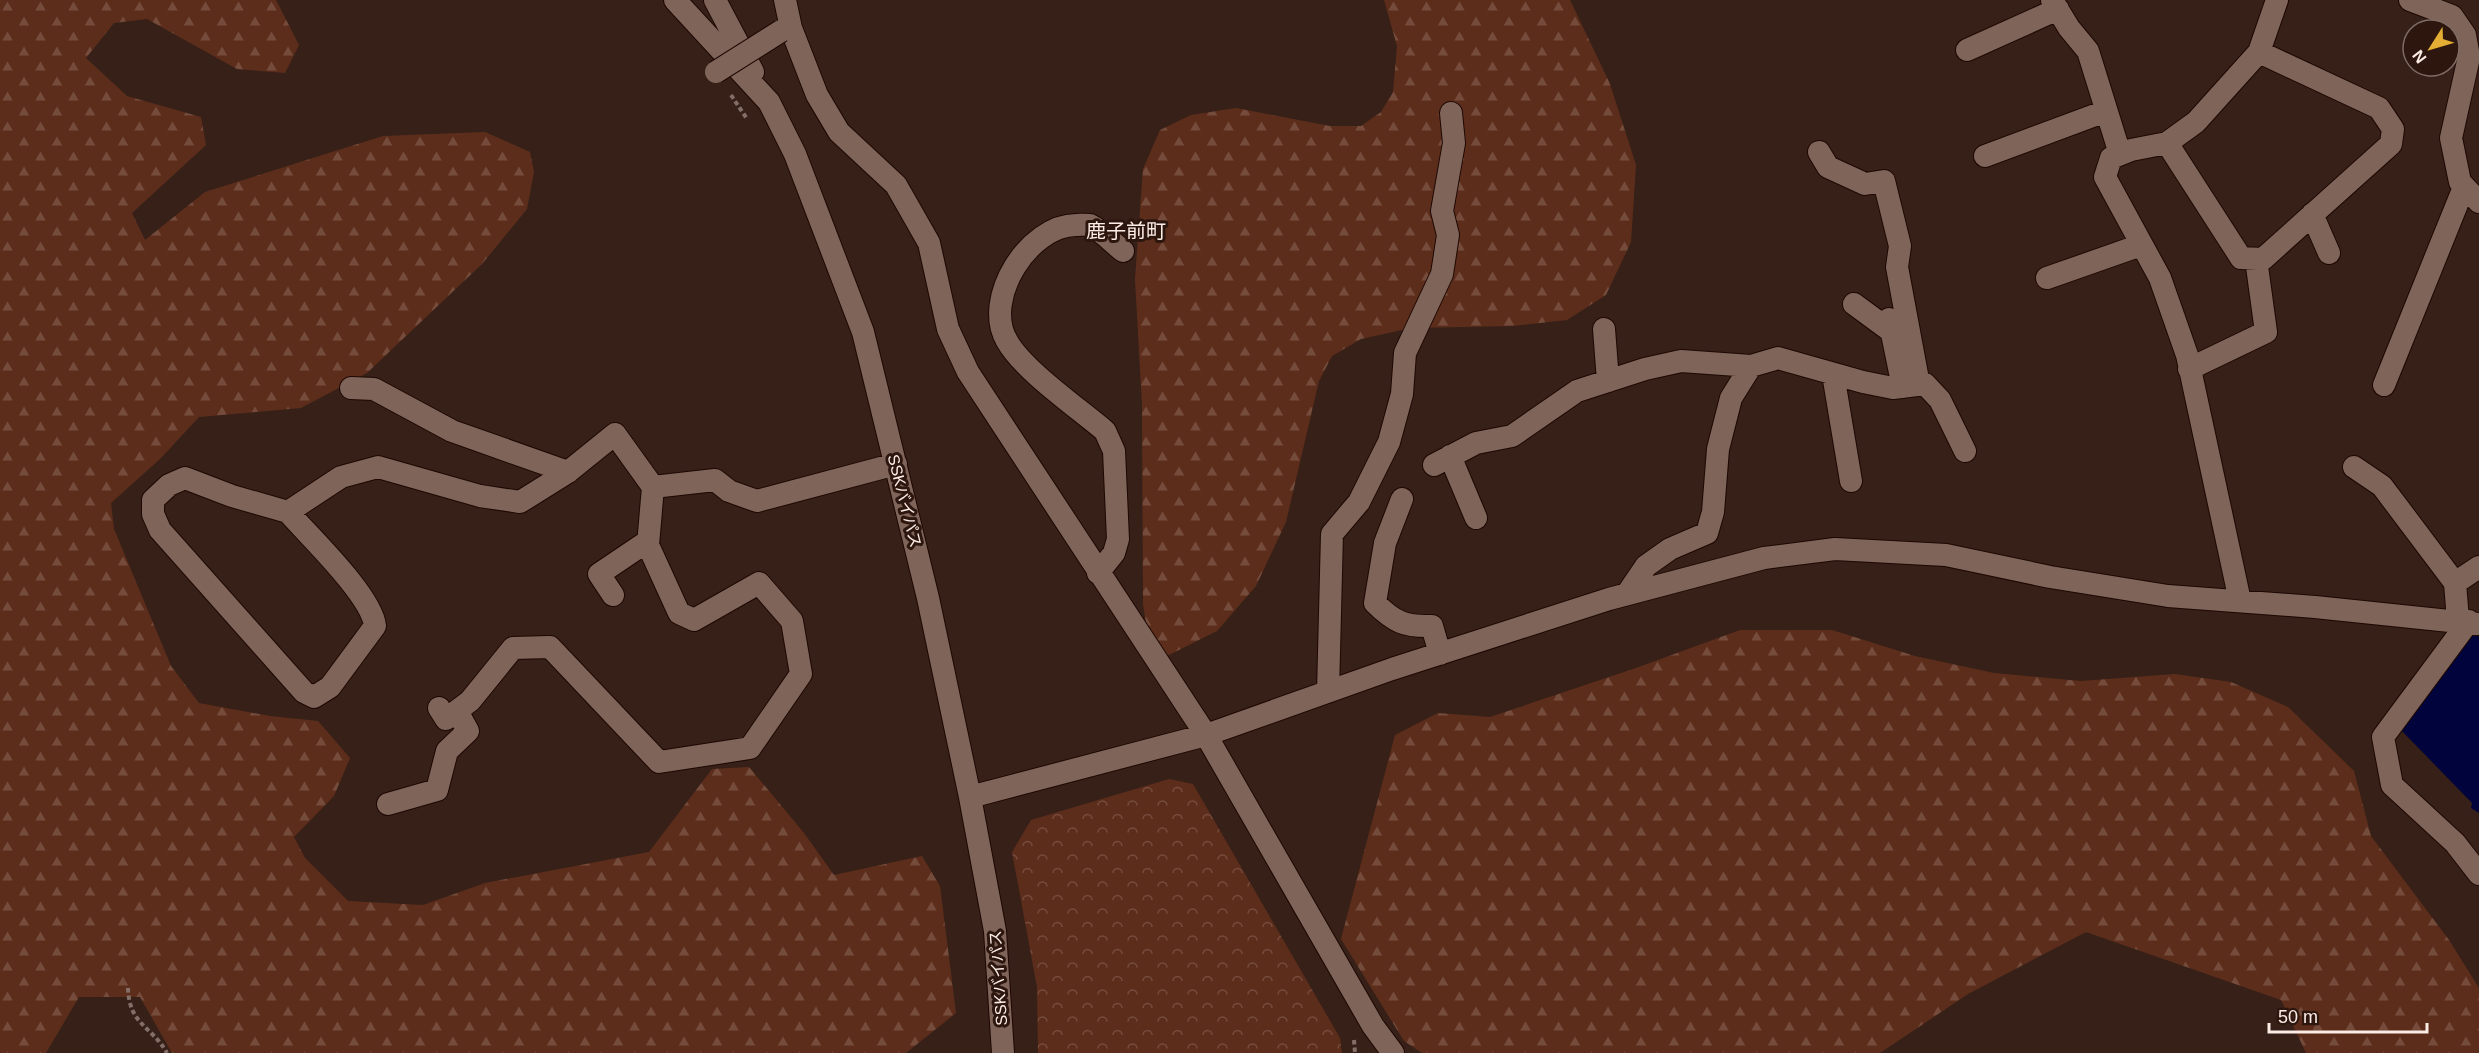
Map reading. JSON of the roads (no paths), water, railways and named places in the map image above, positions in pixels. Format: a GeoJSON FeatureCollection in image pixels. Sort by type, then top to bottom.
{"type":"FeatureCollection","features":[{"type":"Feature","properties":{"kind":"street","name":"SSKバイパス"},"geometry":{"type":"LineString","coordinates":[[675,0],[769,102],[795,154],[863,332],[928,598],[970,797],[995,931],[1003,1053]]}},
{"type":"Feature","properties":{"kind":"street"},"geometry":{"type":"LineString","coordinates":[[715,0],[769,102]]}},
{"type":"Feature","properties":{"kind":"street"},"geometry":{"type":"LineString","coordinates":[[784,0],[786,29],[817,95],[839,132],[896,185],[929,243],[948,329],[968,372],[1206,735],[1373,1026],[1393,1053]]}},
{"type":"Feature","properties":{"kind":"street"},"geometry":{"type":"LineString","coordinates":[[2240,601],[2190,369],[2160,278],[2105,177],[2111,158],[2167,143],[2196,122],[2259,52],[2277,0]]}},
{"type":"Feature","properties":{"kind":"street"},"geometry":{"type":"LineString","coordinates":[[2384,385],[2471,194],[2460,182],[2451,138],[2469,57],[2465,35],[2452,16],[2410,0]]}},
{"type":"Feature","properties":{"kind":"street"},"geometry":{"type":"LineString","coordinates":[[1967,50],[2055,4],[2069,28],[2088,51],[2120,154]]}},
{"type":"Feature","properties":{"kind":"street"},"geometry":{"type":"LineString","coordinates":[[716,72],[786,29]]}},
{"type":"Feature","properties":{"kind":"street"},"geometry":{"type":"LineString","coordinates":[[2167,143],[2241,258],[2256,259],[2262,259],[2391,144],[2393,129],[2379,108],[2259,52]]}},
{"type":"Feature","properties":{"kind":"street"},"geometry":{"type":"LineString","coordinates":[[1985,156],[2106,111]]}},
{"type":"Feature","properties":{"kind":"street"},"geometry":{"type":"LineString","coordinates":[[1328,692],[1332,534],[1359,502],[1389,442],[1402,394],[1405,353],[1442,274],[1448,235],[1442,210],[1454,143],[1451,113]]}},
{"type":"Feature","properties":{"kind":"street"},"geometry":{"type":"LineString","coordinates":[[1819,152],[1828,167],[1865,184],[1884,181],[1900,246],[1897,267],[1911,386]]}},
{"type":"Feature","properties":{"kind":"street"},"geometry":{"type":"LineString","coordinates":[[2312,214],[2329,253]]}},
{"type":"Feature","properties":{"kind":"street"},"geometry":{"type":"LineString","coordinates":[[1098,573],[1114,553],[1118,539],[1114,451],[1110,439],[1105,431],[1021,360],[1006,340],[999,314],[1002,293],[1025,251],[1047,232],[1065,225],[1089,225],[1123,250]]}},
{"type":"Feature","properties":{"kind":"street"},"geometry":{"type":"LineString","coordinates":[[2047,278],[2141,245]]}},
{"type":"Feature","properties":{"kind":"street"},"geometry":{"type":"LineString","coordinates":[[2190,369],[2266,332],[2256,259]]}},
{"type":"Feature","properties":{"kind":"street"},"geometry":{"type":"LineString","coordinates":[[1854,304],[1891,326],[1911,386]]}},
{"type":"Feature","properties":{"kind":"street"},"geometry":{"type":"LineString","coordinates":[[1604,329],[1608,381]]}},
{"type":"Feature","properties":{"kind":"street"},"geometry":{"type":"LineString","coordinates":[[1476,518],[1442,461],[1476,442],[1512,436],[1577,391],[1645,369],[1681,361],[1751,366],[1778,358],[1893,388],[1925,384],[1940,400],[1965,451]]}},
{"type":"Feature","properties":{"kind":"street"},"geometry":{"type":"LineString","coordinates":[[1627,594],[1646,566],[1670,549],[1707,533],[1713,512],[1718,449],[1731,398],[1751,366]]}},
{"type":"Feature","properties":{"kind":"street"},"geometry":{"type":"LineString","coordinates":[[1833,374],[1851,481]]}},
{"type":"Feature","properties":{"kind":"street"},"geometry":{"type":"LineString","coordinates":[[351,388],[374,389],[452,431],[568,472]]}},
{"type":"Feature","properties":{"kind":"street"},"geometry":{"type":"LineString","coordinates":[[288,512],[363,598],[374,615],[375,626],[330,687],[314,697],[304,692],[160,530],[153,514],[153,500],[169,485],[185,478],[232,496],[288,512],[341,477],[378,467],[480,496],[520,502],[568,472],[615,434],[653,487],[648,545],[679,613],[693,620],[759,583],[792,621],[801,674],[750,748],[659,762],[550,647],[513,648],[470,701],[448,710],[468,730],[447,751],[437,790],[388,804]]}},
{"type":"Feature","properties":{"kind":"street"},"geometry":{"type":"LineString","coordinates":[[653,487],[715,480],[729,491],[757,501],[896,464]]}},
{"type":"Feature","properties":{"kind":"street"},"geometry":{"type":"LineString","coordinates":[[2369,469],[2456,583],[2469,622]]}},
{"type":"Feature","properties":{"kind":"street"},"geometry":{"type":"LineString","coordinates":[[1402,499],[1385,543],[1375,603],[1387,615],[1408,627],[1432,626],[1440,654]]}},
{"type":"Feature","properties":{"kind":"street"},"geometry":{"type":"LineString","coordinates":[[613,595],[599,574],[648,541]]}},
{"type":"Feature","properties":{"kind":"street"},"geometry":{"type":"LineString","coordinates":[[970,797],[1206,735],[1440,654],[1627,594],[1764,558],[1835,549],[1946,555],[2050,577],[2168,596],[2469,622]]}},
{"type":"Feature","properties":{"kind":"street"},"geometry":{"type":"LineString","coordinates":[[2456,583],[2479,567]]}},
{"type":"Feature","properties":{"kind":"street"},"geometry":{"type":"LineString","coordinates":[[2469,622],[2383,737],[2392,785],[2455,843],[2479,874]]}},
{"type":"Feature","properties":{"kind":"district","name":"鹿子前町"},"geometry":{"type":"Point","coordinates":[1126,231]}}]}
